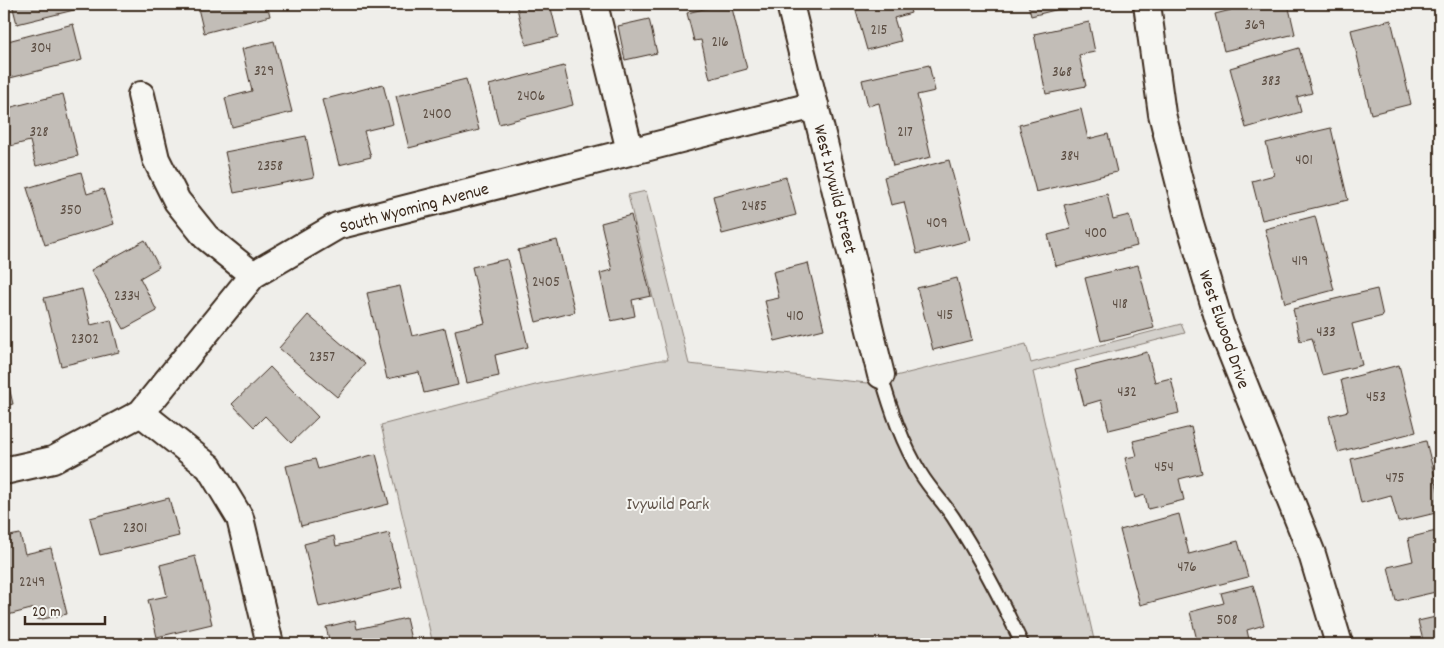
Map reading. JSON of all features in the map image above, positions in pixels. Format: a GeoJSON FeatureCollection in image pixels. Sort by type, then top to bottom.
{"type":"FeatureCollection","features":[{"type":"Feature","properties":{"kind":"street"},"geometry":{"type":"LineString","coordinates":[[594,4],[630,151]]}},
{"type":"Feature","properties":{"kind":"street","name":"West Ivywild Street"},"geometry":{"type":"LineString","coordinates":[[790,4],[881,375]]}},
{"type":"Feature","properties":{"kind":"street","name":"West Elwood Drive"},"geometry":{"type":"LineString","coordinates":[[1147,4],[1162,114],[1189,220],[1220,324],[1312,554],[1339,644]]}},
{"type":"Feature","properties":{"kind":"street"},"geometry":{"type":"LineString","coordinates":[[141,95],[156,159],[177,201],[206,237],[253,275]]}},
{"type":"Feature","properties":{"kind":"street","name":"South Wyoming Avenue"},"geometry":{"type":"LineString","coordinates":[[4,471],[53,460],[141,413],[253,275],[337,226],[815,105]]}},
{"type":"Feature","properties":{"kind":"street"},"geometry":{"type":"LineString","coordinates":[[141,413],[209,467],[240,518],[270,644]]}},
{"type":"Feature","properties":{"kind":"lane"},"geometry":{"type":"LineString","coordinates":[[881,375],[891,412],[903,442],[921,475],[952,516],[976,554],[1022,644]]}},
{"type":"Feature","properties":{"kind":"green space","name":"Ivywild Park"},"geometry":{"type":"Polygon","coordinates":[[[646,191],[689,364],[867,383],[1026,344],[1031,363],[1181,324],[1185,333],[1033,372],[1095,644],[433,644],[381,425],[543,383],[668,360],[628,195],[646,191]]]}},
{"type":"Feature","properties":{"kind":"building"},"geometry":{"type":"Polygon","coordinates":[[[12,4],[73,4],[74,10],[17,24],[12,4]]]}},
{"type":"Feature","properties":{"kind":"building"},"geometry":{"type":"Polygon","coordinates":[[[197,4],[267,4],[270,16],[204,33],[197,4]]]}},
{"type":"Feature","properties":{"kind":"building"},"geometry":{"type":"Polygon","coordinates":[[[516,4],[550,4],[558,37],[526,45],[516,4]]]}},
{"type":"Feature","properties":{"kind":"building"},"geometry":{"type":"Polygon","coordinates":[[[731,4],[747,69],[710,79],[701,40],[694,41],[687,13],[731,4]]]}},
{"type":"Feature","properties":{"kind":"building"},"geometry":{"type":"Polygon","coordinates":[[[854,4],[908,4],[911,13],[894,18],[901,41],[867,50],[854,4]]]}},
{"type":"Feature","properties":{"kind":"building"},"geometry":{"type":"Polygon","coordinates":[[[1028,4],[1079,4],[1031,16],[1028,4]]]}},
{"type":"Feature","properties":{"kind":"building"},"geometry":{"type":"Polygon","coordinates":[[[1229,4],[1288,4],[1295,34],[1224,51],[1215,14],[1231,10],[1229,4]]]}},
{"type":"Feature","properties":{"kind":"building"},"geometry":{"type":"Polygon","coordinates":[[[649,19],[657,53],[625,60],[618,26],[649,19]]]}},
{"type":"Feature","properties":{"kind":"building"},"geometry":{"type":"Polygon","coordinates":[[[1391,20],[1411,104],[1371,114],[1351,30],[1391,20]]]}},
{"type":"Feature","properties":{"kind":"building"},"geometry":{"type":"Polygon","coordinates":[[[1089,22],[1095,52],[1079,55],[1086,86],[1046,94],[1034,34],[1089,22]]]}},
{"type":"Feature","properties":{"kind":"building"},"geometry":{"type":"Polygon","coordinates":[[[73,24],[82,60],[10,78],[4,52],[4,42],[73,24]]]}},
{"type":"Feature","properties":{"kind":"building"},"geometry":{"type":"Polygon","coordinates":[[[274,41],[292,112],[232,127],[225,98],[252,91],[242,49],[274,41]]]}},
{"type":"Feature","properties":{"kind":"building"},"geometry":{"type":"Polygon","coordinates":[[[1299,48],[1312,93],[1297,97],[1301,112],[1246,128],[1230,68],[1299,48]]]}},
{"type":"Feature","properties":{"kind":"building"},"geometry":{"type":"Polygon","coordinates":[[[929,65],[935,91],[917,95],[931,157],[893,166],[879,103],[868,106],[862,80],[929,65]]]}},
{"type":"Feature","properties":{"kind":"building"},"geometry":{"type":"Polygon","coordinates":[[[564,66],[573,105],[499,124],[489,85],[564,66]]]}},
{"type":"Feature","properties":{"kind":"building"},"geometry":{"type":"Polygon","coordinates":[[[466,79],[479,130],[409,148],[396,96],[466,79]]]}},
{"type":"Feature","properties":{"kind":"building"},"geometry":{"type":"Polygon","coordinates":[[[383,84],[393,124],[364,131],[371,157],[339,165],[322,100],[383,84]]]}},
{"type":"Feature","properties":{"kind":"building"},"geometry":{"type":"Polygon","coordinates":[[[63,94],[78,156],[36,166],[30,141],[10,146],[4,120],[4,109],[63,94]]]}},
{"type":"Feature","properties":{"kind":"building"},"geometry":{"type":"Polygon","coordinates":[[[1081,109],[1088,139],[1108,134],[1117,172],[1036,192],[1019,125],[1081,109]]]}},
{"type":"Feature","properties":{"kind":"building"},"geometry":{"type":"Polygon","coordinates":[[[1331,128],[1348,200],[1262,220],[1252,181],[1274,175],[1266,143],[1331,128]]]}},
{"type":"Feature","properties":{"kind":"building"},"geometry":{"type":"Polygon","coordinates":[[[306,136],[314,177],[234,193],[225,152],[306,136]]]}},
{"type":"Feature","properties":{"kind":"building"},"geometry":{"type":"Polygon","coordinates":[[[949,160],[970,240],[917,254],[904,202],[891,205],[884,177],[949,160]]]}},
{"type":"Feature","properties":{"kind":"building"},"geometry":{"type":"Polygon","coordinates":[[[81,172],[87,194],[103,189],[114,224],[45,245],[27,188],[81,172]]]}},
{"type":"Feature","properties":{"kind":"building"},"geometry":{"type":"Polygon","coordinates":[[[786,177],[796,215],[722,234],[713,196],[786,177]]]}},
{"type":"Feature","properties":{"kind":"building"},"geometry":{"type":"Polygon","coordinates":[[[1107,194],[1113,219],[1129,215],[1137,246],[1056,266],[1048,235],[1071,229],[1064,205],[1107,194]]]}},
{"type":"Feature","properties":{"kind":"building"},"geometry":{"type":"Polygon","coordinates":[[[631,215],[651,296],[632,300],[635,316],[611,321],[600,273],[612,270],[601,223],[631,215]]]}},
{"type":"Feature","properties":{"kind":"building"},"geometry":{"type":"Polygon","coordinates":[[[1315,216],[1334,290],[1285,303],[1265,229],[1315,216]]]}},
{"type":"Feature","properties":{"kind":"building"},"geometry":{"type":"Polygon","coordinates":[[[145,240],[159,267],[140,278],[157,311],[124,329],[91,270],[145,240]]]}},
{"type":"Feature","properties":{"kind":"building"},"geometry":{"type":"Polygon","coordinates":[[[557,240],[575,312],[536,322],[518,250],[557,240]]]}},
{"type":"Feature","properties":{"kind":"building"},"geometry":{"type":"Polygon","coordinates":[[[507,259],[528,347],[495,355],[499,376],[467,383],[455,330],[485,323],[472,267],[507,259]]]}},
{"type":"Feature","properties":{"kind":"building"},"geometry":{"type":"Polygon","coordinates":[[[808,263],[824,329],[775,341],[765,301],[779,298],[773,272],[808,263]]]}},
{"type":"Feature","properties":{"kind":"building"},"geometry":{"type":"Polygon","coordinates":[[[1138,265],[1154,328],[1101,341],[1085,278],[1138,265]]]}},
{"type":"Feature","properties":{"kind":"building"},"geometry":{"type":"Polygon","coordinates":[[[957,278],[972,340],[933,350],[917,288],[957,278]]]}},
{"type":"Feature","properties":{"kind":"building"},"geometry":{"type":"Polygon","coordinates":[[[400,286],[412,336],[445,328],[458,385],[424,393],[419,372],[387,379],[367,293],[400,286]]]}},
{"type":"Feature","properties":{"kind":"building"},"geometry":{"type":"Polygon","coordinates":[[[82,289],[91,325],[111,320],[119,352],[61,366],[44,298],[82,289]]]}},
{"type":"Feature","properties":{"kind":"building"},"geometry":{"type":"Polygon","coordinates":[[[1377,289],[1383,316],[1352,324],[1362,365],[1322,375],[1312,338],[1300,341],[1293,309],[1377,289]]]}},
{"type":"Feature","properties":{"kind":"building"},"geometry":{"type":"Polygon","coordinates":[[[308,315],[365,364],[337,397],[279,348],[308,315]]]}},
{"type":"Feature","properties":{"kind":"building"},"geometry":{"type":"Polygon","coordinates":[[[1147,352],[1155,382],[1171,378],[1179,413],[1109,430],[1101,400],[1084,405],[1075,370],[1147,352]]]}},
{"type":"Feature","properties":{"kind":"building"},"geometry":{"type":"Polygon","coordinates":[[[1399,365],[1416,432],[1338,452],[1329,416],[1348,411],[1341,380],[1399,365]]]}},
{"type":"Feature","properties":{"kind":"building"},"geometry":{"type":"Polygon","coordinates":[[[4,366],[13,404],[4,406],[4,366]]]}},
{"type":"Feature","properties":{"kind":"building"},"geometry":{"type":"Polygon","coordinates":[[[270,367],[318,417],[291,443],[265,416],[254,427],[232,404],[270,367]]]}},
{"type":"Feature","properties":{"kind":"building"},"geometry":{"type":"Polygon","coordinates":[[[1191,427],[1202,473],[1179,479],[1184,500],[1148,509],[1145,495],[1135,498],[1125,458],[1137,456],[1133,441],[1191,427]]]}},
{"type":"Feature","properties":{"kind":"building"},"geometry":{"type":"Polygon","coordinates":[[[1426,441],[1440,498],[1440,512],[1398,522],[1391,495],[1361,503],[1351,459],[1426,441]]]}},
{"type":"Feature","properties":{"kind":"building"},"geometry":{"type":"Polygon","coordinates":[[[376,454],[389,504],[301,526],[286,466],[315,459],[318,469],[376,454]]]}},
{"type":"Feature","properties":{"kind":"building"},"geometry":{"type":"Polygon","coordinates":[[[169,498],[179,536],[100,555],[90,518],[169,498]]]}},
{"type":"Feature","properties":{"kind":"building"},"geometry":{"type":"Polygon","coordinates":[[[1179,514],[1189,554],[1238,541],[1248,577],[1140,605],[1120,530],[1179,514]]]}},
{"type":"Feature","properties":{"kind":"building"},"geometry":{"type":"Polygon","coordinates":[[[1440,530],[1440,591],[1396,601],[1388,567],[1413,561],[1408,538],[1440,530]]]}},
{"type":"Feature","properties":{"kind":"building"},"geometry":{"type":"Polygon","coordinates":[[[389,533],[402,587],[319,607],[304,544],[334,536],[336,546],[389,533]]]}},
{"type":"Feature","properties":{"kind":"building"},"geometry":{"type":"Polygon","coordinates":[[[20,534],[25,554],[51,548],[67,614],[38,620],[35,608],[4,616],[4,537],[20,534]]]}},
{"type":"Feature","properties":{"kind":"building"},"geometry":{"type":"Polygon","coordinates":[[[195,556],[212,624],[157,637],[148,600],[167,596],[160,565],[195,556]]]}},
{"type":"Feature","properties":{"kind":"building"},"geometry":{"type":"Polygon","coordinates":[[[1253,585],[1264,625],[1247,630],[1250,644],[1198,644],[1190,612],[1224,603],[1221,593],[1253,585]]]}},
{"type":"Feature","properties":{"kind":"building"},"geometry":{"type":"Polygon","coordinates":[[[1440,616],[1440,644],[1424,644],[1418,621],[1440,616]]]}},
{"type":"Feature","properties":{"kind":"building"},"geometry":{"type":"Polygon","coordinates":[[[406,618],[412,644],[330,644],[326,627],[355,620],[357,629],[406,618]]]}}]}
